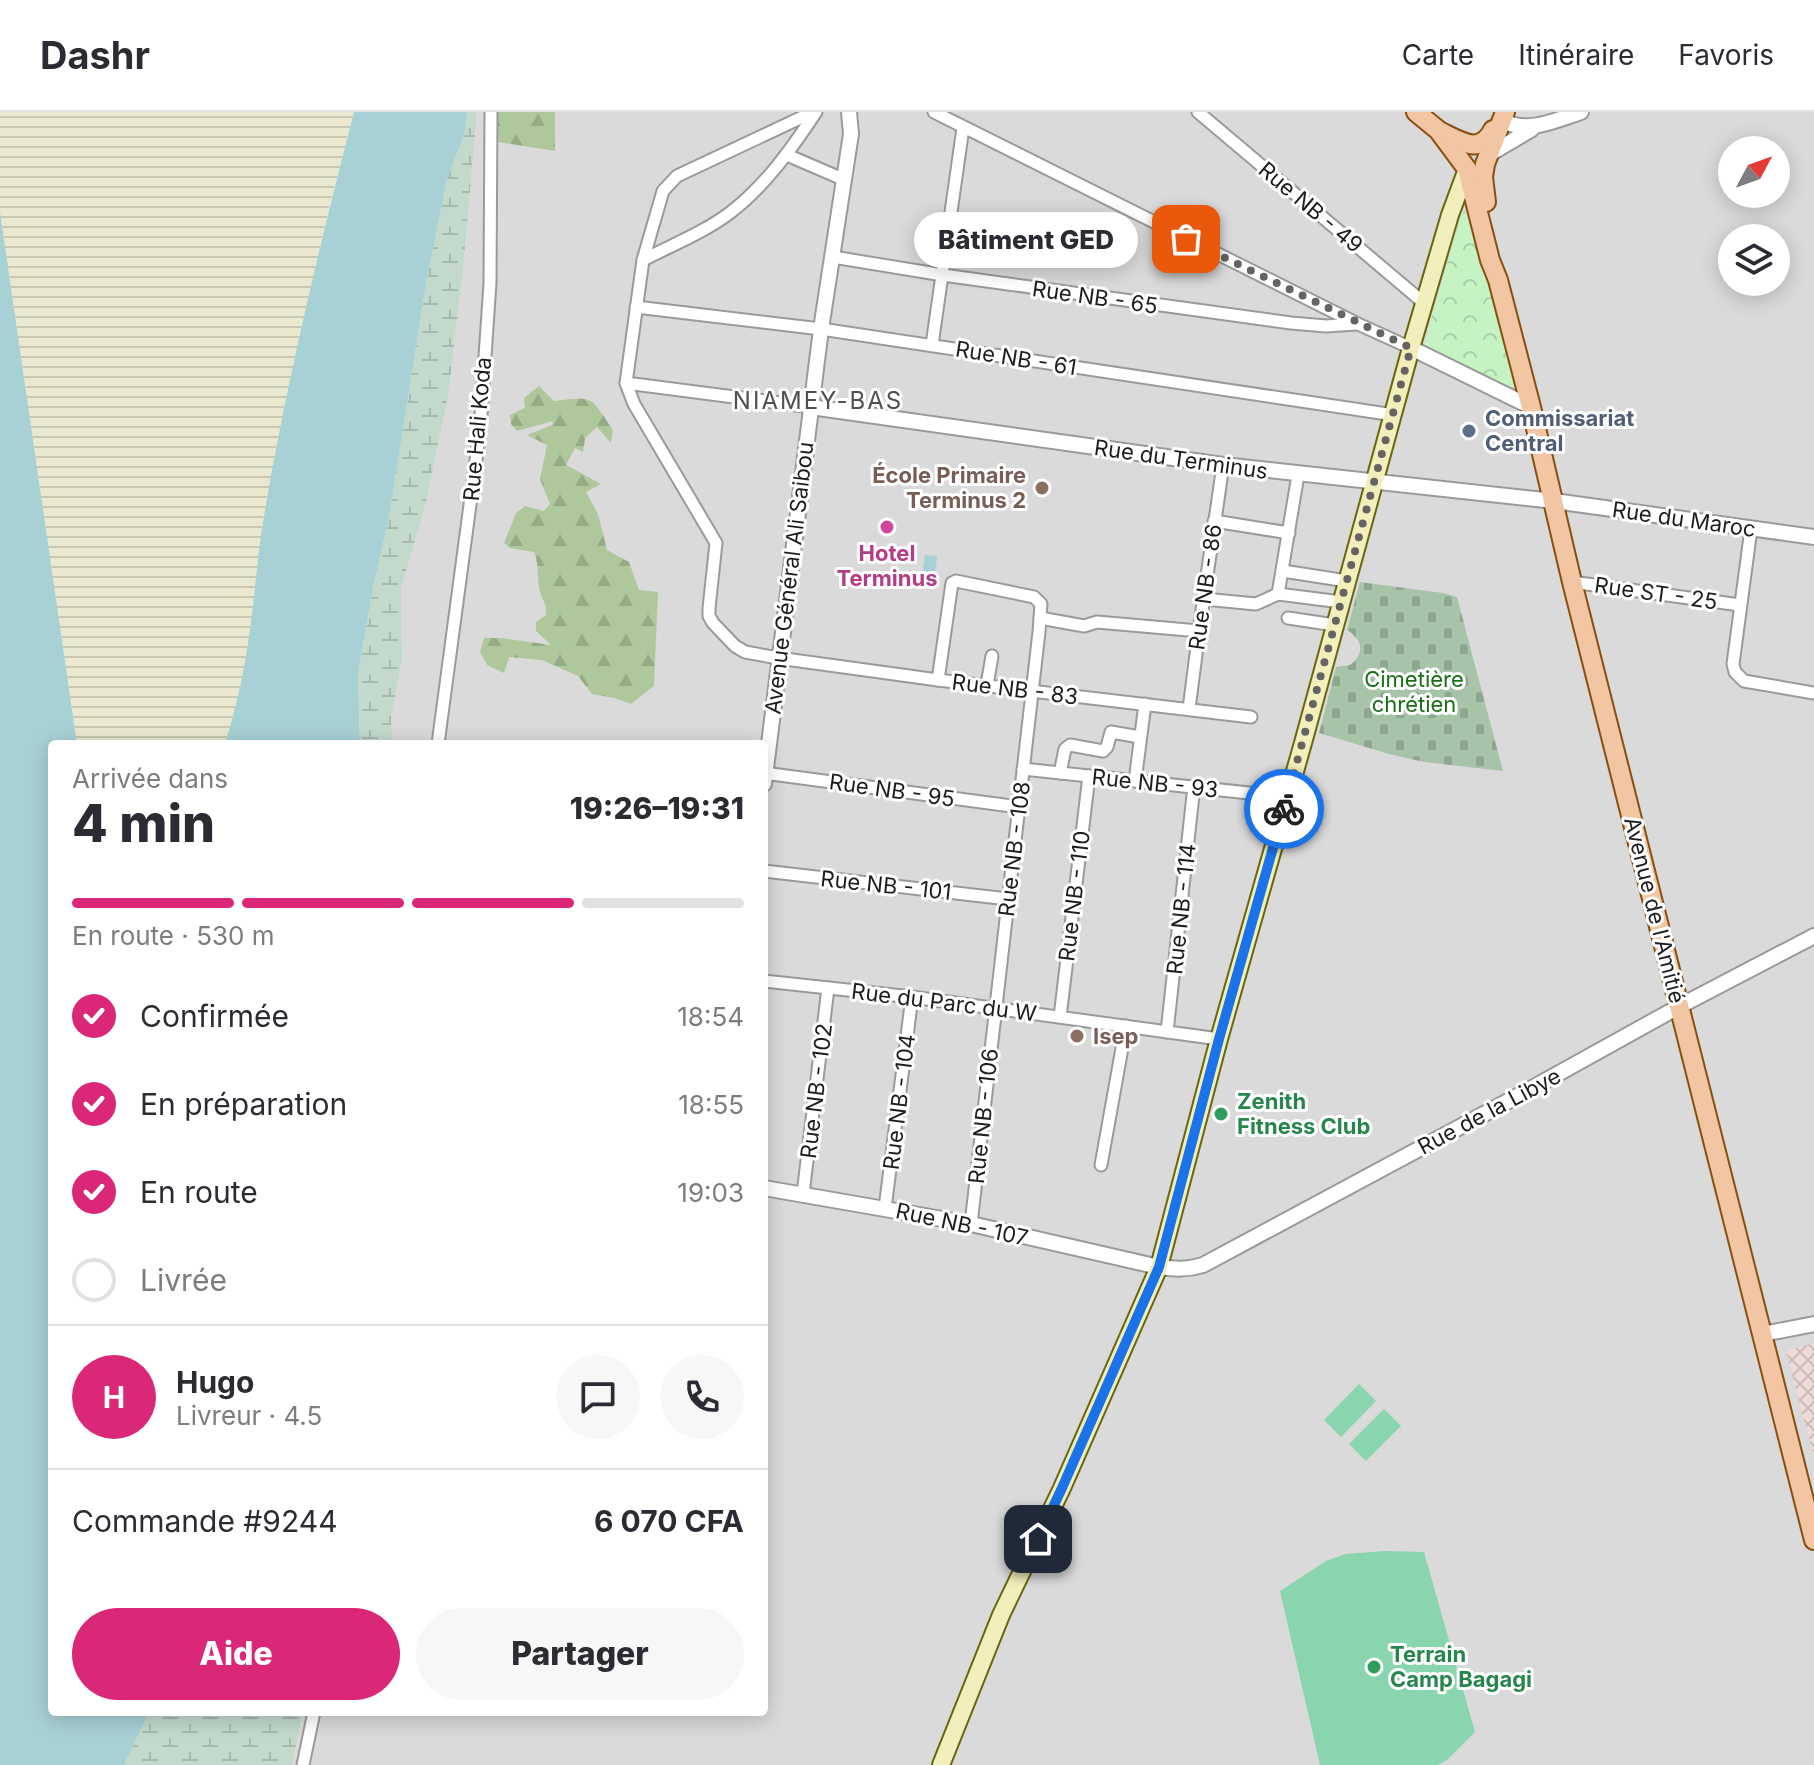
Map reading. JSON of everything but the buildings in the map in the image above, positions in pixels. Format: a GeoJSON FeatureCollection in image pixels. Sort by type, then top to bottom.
{"type":"FeatureCollection","features":[{"type":"Feature","properties":{"kind":"main road"},"geometry":{"type":"LineString","coordinates":[[1416,112],[1438,130],[1482,150]]}},
{"type":"Feature","properties":{"kind":"main road"},"geometry":{"type":"LineString","coordinates":[[941,1765],[1001,1615],[1062,1488],[1159,1267],[1219,1039],[1450,215],[1467,169],[1482,150],[1501,114]]}},
{"type":"Feature","properties":{"kind":"main road"},"geometry":{"type":"LineString","coordinates":[[1438,130],[1467,169]]}},
{"type":"Feature","properties":{"kind":"main road","name":"Avenue de l'Amitié"},"geometry":{"type":"LineString","coordinates":[[1482,150],[1483,185],[1497,257],[1498,280]]}},
{"type":"Feature","properties":{"kind":"main road","name":"Avenue de l'Amitié"},"geometry":{"type":"LineString","coordinates":[[1467,169],[1531,407],[1572,582],[1814,1540]]}},
{"type":"Feature","properties":{"kind":"street","name":"Rue Hali Koda"},"geometry":{"type":"LineString","coordinates":[[439,740],[480,430],[490,283],[491,112]]}},
{"type":"Feature","properties":{"kind":"street"},"geometry":{"type":"LineString","coordinates":[[643,260],[732,212],[787,155],[815,112]]}},
{"type":"Feature","properties":{"kind":"street"},"geometry":{"type":"LineString","coordinates":[[811,407],[626,383],[643,260],[663,191],[677,176],[815,112]]}},
{"type":"Feature","properties":{"kind":"street","name":"Avenue Général Ali Saibou"},"geometry":{"type":"LineString","coordinates":[[849,112],[851,134]]}},
{"type":"Feature","properties":{"kind":"street","name":"Avenue Général Ali Saibou"},"geometry":{"type":"LineString","coordinates":[[768,743],[821,329],[851,134],[858,112]]}},
{"type":"Feature","properties":{"kind":"street"},"geometry":{"type":"LineString","coordinates":[[934,112],[1531,407]]}},
{"type":"Feature","properties":{"kind":"street","name":"Rue NB - 49"},"geometry":{"type":"LineString","coordinates":[[1198,112],[1424,303]]}},
{"type":"Feature","properties":{"kind":"street"},"geometry":{"type":"LineString","coordinates":[[1482,150],[1538,125],[1581,112]]}},
{"type":"Feature","properties":{"kind":"street"},"geometry":{"type":"LineString","coordinates":[[1501,114],[1518,127],[1538,125]]}},
{"type":"Feature","properties":{"kind":"street"},"geometry":{"type":"LineString","coordinates":[[932,345],[963,128]]}},
{"type":"Feature","properties":{"kind":"street"},"geometry":{"type":"LineString","coordinates":[[787,155],[845,180]]}},
{"type":"Feature","properties":{"kind":"street","name":"Rue NB - 65"},"geometry":{"type":"LineString","coordinates":[[833,257],[1291,323],[1326,326],[1358,324]]}},
{"type":"Feature","properties":{"kind":"street","name":"Rue NB - 61"},"geometry":{"type":"LineString","coordinates":[[636,307],[821,329],[1394,415]]}},
{"type":"Feature","properties":{"kind":"street","name":"Rue NB - 83"},"geometry":{"type":"LineString","coordinates":[[626,383],[634,404],[716,543],[709,616],[739,650],[938,680],[1251,717]]}},
{"type":"Feature","properties":{"kind":"street","name":"Rue du Terminus"},"geometry":{"type":"LineString","coordinates":[[811,407],[1298,475],[1554,501]]}},
{"type":"Feature","properties":{"kind":"street","name":"Rue NB - 86"},"geometry":{"type":"LineString","coordinates":[[1189,709],[1223,465]]}},
{"type":"Feature","properties":{"kind":"street"},"geometry":{"type":"LineString","coordinates":[[1278,594],[1298,475]]}},
{"type":"Feature","properties":{"kind":"street","name":"Rue du Maroc"},"geometry":{"type":"LineString","coordinates":[[1554,501],[1814,537]]}},
{"type":"Feature","properties":{"kind":"street"},"geometry":{"type":"LineString","coordinates":[[1214,521],[1289,533]]}},
{"type":"Feature","properties":{"kind":"street"},"geometry":{"type":"LineString","coordinates":[[1751,529],[1733,664],[1735,672],[1744,681],[1814,693]]}},
{"type":"Feature","properties":{"kind":"street"},"geometry":{"type":"LineString","coordinates":[[1283,571],[1347,581]]}},
{"type":"Feature","properties":{"kind":"street","name":"Rue NB - 108"},"geometry":{"type":"LineString","coordinates":[[938,680],[951,585],[954,582],[1037,599],[1041,604],[995,1008]]}},
{"type":"Feature","properties":{"kind":"street","name":"Rue ST - 25"},"geometry":{"type":"LineString","coordinates":[[1572,582],[1740,605]]}},
{"type":"Feature","properties":{"kind":"street"},"geometry":{"type":"LineString","coordinates":[[1204,599],[1256,604],[1278,594],[1341,602]]}},
{"type":"Feature","properties":{"kind":"street"},"geometry":{"type":"LineString","coordinates":[[1040,618],[1084,626],[1097,622],[1199,631]]}},
{"type":"Feature","properties":{"kind":"street"},"geometry":{"type":"LineString","coordinates":[[1288,618],[1335,625]]}},
{"type":"Feature","properties":{"kind":"street"},"geometry":{"type":"LineString","coordinates":[[987,685],[992,656]]}},
{"type":"Feature","properties":{"kind":"street"},"geometry":{"type":"LineString","coordinates":[[1135,781],[1145,704]]}},
{"type":"Feature","properties":{"kind":"street"},"geometry":{"type":"LineString","coordinates":[[1060,773],[1065,749],[1070,745],[1103,751],[1111,732],[1140,737]]}},
{"type":"Feature","properties":{"kind":"street","name":"Rue NB - 93"},"geometry":{"type":"LineString","coordinates":[[1023,769],[1287,797]]}},
{"type":"Feature","properties":{"kind":"street","name":"Rue NB - 110"},"geometry":{"type":"LineString","coordinates":[[1060,1017],[1089,776]]}},
{"type":"Feature","properties":{"kind":"street","name":"Rue NB - 95"},"geometry":{"type":"LineString","coordinates":[[768,777],[1019,807]]}},
{"type":"Feature","properties":{"kind":"street","name":"Rue NB - 114"},"geometry":{"type":"LineString","coordinates":[[1167,1032],[1194,786]]}},
{"type":"Feature","properties":{"kind":"street","name":"Rue NB - 101"},"geometry":{"type":"LineString","coordinates":[[768,871],[1008,899]]}},
{"type":"Feature","properties":{"kind":"street","name":"Rue de la Libye"},"geometry":{"type":"LineString","coordinates":[[1159,1267],[1182,1270],[1203,1265],[1814,936]]}},
{"type":"Feature","properties":{"kind":"street","name":"Rue du Parc du W"},"geometry":{"type":"LineString","coordinates":[[768,981],[912,997],[1219,1039]]}},
{"type":"Feature","properties":{"kind":"street","name":"Rue NB - 102"},"geometry":{"type":"LineString","coordinates":[[803,1194],[828,988]]}},
{"type":"Feature","properties":{"kind":"street","name":"Rue NB - 104"},"geometry":{"type":"LineString","coordinates":[[885,1208],[912,997]]}},
{"type":"Feature","properties":{"kind":"street","name":"Rue NB - 106"},"geometry":{"type":"LineString","coordinates":[[971,1224],[995,1008]]}},
{"type":"Feature","properties":{"kind":"street"},"geometry":{"type":"LineString","coordinates":[[1101,1165],[1126,1026]]}},
{"type":"Feature","properties":{"kind":"street","name":"Rue NB - 107"},"geometry":{"type":"LineString","coordinates":[[768,1189],[971,1224],[1159,1267]]}},
{"type":"Feature","properties":{"kind":"street"},"geometry":{"type":"LineString","coordinates":[[1763,1334],[1814,1324]]}},
{"type":"Feature","properties":{"kind":"street"},"geometry":{"type":"LineString","coordinates":[[303,1765],[313,1716]]}},
{"type":"Feature","properties":{"kind":"shaded area"},"geometry":{"type":"Polygon","coordinates":[[[477,112],[1814,112],[1814,1765],[292,1765],[302,1716],[768,1716],[768,740],[393,740],[391,718],[402,660],[401,588],[426,503],[448,396],[477,112]]]}},
{"type":"Feature","properties":{"kind":"shaded area"},"geometry":{"type":"Polygon","coordinates":[[[1814,1343],[1814,1457],[1786,1351],[1814,1343]]]}},
{"type":"Feature","properties":{"kind":"green space"},"geometry":{"type":"Polygon","coordinates":[[[0,112],[354,112],[293,369],[264,513],[240,693],[226,740],[76,740],[0,212],[0,112]]]}},
{"type":"Feature","properties":{"kind":"green space"},"geometry":{"type":"Polygon","coordinates":[[[467,112],[477,112],[448,396],[426,503],[401,588],[402,660],[391,718],[393,740],[360,740],[358,674],[389,518],[426,284],[447,179],[464,136],[467,112]]]}},
{"type":"Feature","properties":{"kind":"green space"},"geometry":{"type":"Polygon","coordinates":[[[497,112],[555,112],[555,151],[498,142],[497,112]]]}},
{"type":"Feature","properties":{"kind":"green space"},"geometry":{"type":"Polygon","coordinates":[[[1462,211],[1473,212],[1519,385],[1510,391],[1424,346],[1462,211]]]}},
{"type":"Feature","properties":{"kind":"green space"},"geometry":{"type":"Polygon","coordinates":[[[539,386],[554,401],[591,401],[613,430],[611,443],[597,427],[585,438],[583,452],[575,448],[566,465],[601,484],[586,492],[598,514],[607,550],[629,562],[639,590],[658,592],[654,686],[631,704],[592,694],[578,676],[542,660],[509,657],[504,673],[487,665],[480,652],[484,638],[551,645],[536,631],[536,622],[546,612],[534,552],[510,548],[504,543],[516,513],[525,506],[544,511],[550,504],[540,479],[547,445],[527,435],[552,425],[553,421],[517,431],[511,424],[510,415],[525,408],[524,398],[539,386]]]}},
{"type":"Feature","properties":{"kind":"green space","name":"Cimetière chrétien"},"geometry":{"type":"Polygon","coordinates":[[[1360,582],[1457,597],[1503,771],[1424,762],[1319,733],[1336,667],[1350,665],[1360,651],[1359,642],[1347,630],[1360,582]]]}},
{"type":"Feature","properties":{"kind":"green space"},"geometry":{"type":"Polygon","coordinates":[[[1359,1384],[1376,1401],[1341,1437],[1324,1420],[1359,1384]]]}},
{"type":"Feature","properties":{"kind":"green space"},"geometry":{"type":"Polygon","coordinates":[[[1384,1409],[1401,1426],[1366,1461],[1349,1444],[1384,1409]]]}},
{"type":"Feature","properties":{"kind":"green space"},"geometry":{"type":"Polygon","coordinates":[[[1424,1552],[1475,1732],[1438,1765],[1320,1765],[1280,1591],[1326,1561],[1345,1554],[1424,1552]]]}},
{"type":"Feature","properties":{"kind":"green space"},"geometry":{"type":"Polygon","coordinates":[[[147,1716],[302,1716],[292,1765],[124,1765],[147,1716]]]}},
{"type":"Feature","properties":{"kind":"water"},"geometry":{"type":"Polygon","coordinates":[[[354,112],[467,112],[464,136],[447,179],[426,284],[389,518],[358,674],[360,740],[226,740],[246,656],[262,527],[284,410],[354,112]]]}},
{"type":"Feature","properties":{"kind":"water"},"geometry":{"type":"Polygon","coordinates":[[[0,212],[76,740],[48,740],[48,1716],[147,1716],[124,1765],[0,1765],[0,212]]]}},
{"type":"Feature","properties":{"kind":"water"},"geometry":{"type":"Polygon","coordinates":[[[925,555],[937,556],[934,586],[921,584],[925,555]]]}},
{"type":"Feature","properties":{"kind":"way so far"},"geometry":{"type":"LineString","coordinates":[[1186,239],[1411,348],[1284,809]]}},
{"type":"Feature","properties":{"kind":"place","name":"Bâtiment GED"},"geometry":{"type":"Point","coordinates":[1186,239]}},
{"type":"Feature","properties":{"kind":"place","name":"Commissariat Central"},"geometry":{"type":"Point","coordinates":[1469,431]}},
{"type":"Feature","properties":{"kind":"place","name":"École Primaire Terminus 2"},"geometry":{"type":"Point","coordinates":[1042,488]}},
{"type":"Feature","properties":{"kind":"place","name":"Hotel Terminus"},"geometry":{"type":"Point","coordinates":[887,527]}},
{"type":"Feature","properties":{"kind":"place","name":"Isep"},"geometry":{"type":"Point","coordinates":[1077,1036]}},
{"type":"Feature","properties":{"kind":"place","name":"Zenith Fitness Club"},"geometry":{"type":"Point","coordinates":[1221,1114]}},
{"type":"Feature","properties":{"kind":"place","name":"Terrain Camp Bagagi"},"geometry":{"type":"Point","coordinates":[1374,1667]}},
{"type":"Feature","properties":{"kind":"district","name":"NIAMEY-BAS"},"geometry":{"type":"Point","coordinates":[818,401]}},
{"type":"Feature","properties":{"kind":"route"},"geometry":{"type":"LineString","coordinates":[[1038,1539],[1159,1267],[1284,809]]}}]}
